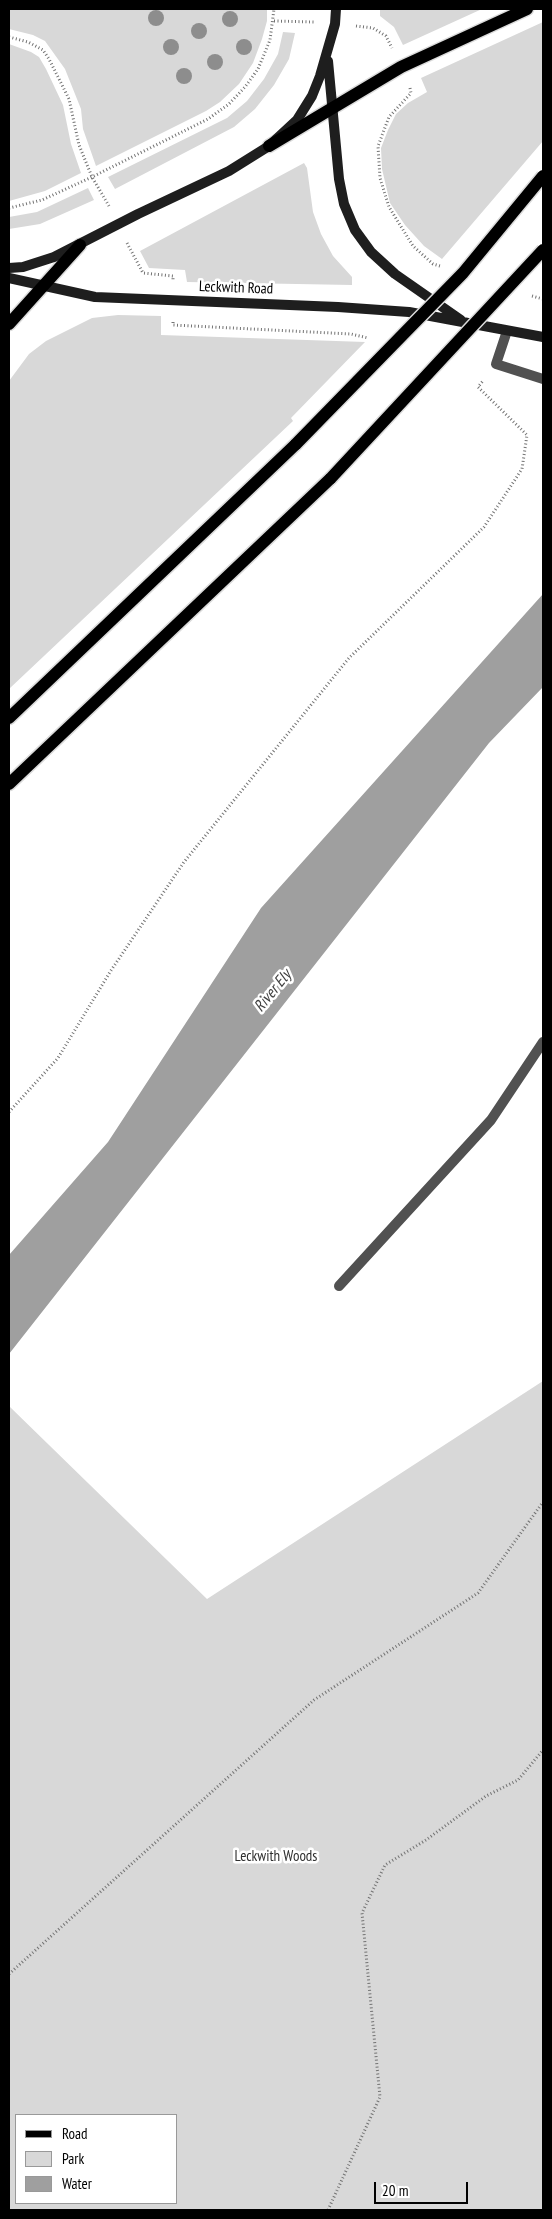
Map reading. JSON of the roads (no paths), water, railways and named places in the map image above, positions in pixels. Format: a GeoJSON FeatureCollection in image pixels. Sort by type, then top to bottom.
{"type":"FeatureCollection","features":[{"type":"Feature","properties":{"kind":"main road"},"geometry":{"type":"LineString","coordinates":[[269,146],[297,120],[312,96],[336,24],[336,9]]}},
{"type":"Feature","properties":{"kind":"main road"},"geometry":{"type":"LineString","coordinates":[[9,268],[23,267],[54,257],[138,214],[229,171],[401,67],[527,9]]}},
{"type":"Feature","properties":{"kind":"main road","name":"Leckwith Road"},"geometry":{"type":"LineString","coordinates":[[327,54],[339,179],[344,204],[355,230],[371,252],[395,274],[464,322]]}},
{"type":"Feature","properties":{"kind":"main road"},"geometry":{"type":"LineString","coordinates":[[9,718],[296,444],[463,273],[543,176]]}},
{"type":"Feature","properties":{"kind":"main road"},"geometry":{"type":"LineString","coordinates":[[9,324],[80,245]]}},
{"type":"Feature","properties":{"kind":"main road"},"geometry":{"type":"LineString","coordinates":[[9,784],[330,478],[543,250]]}},
{"type":"Feature","properties":{"kind":"main road","name":"Leckwith Road"},"geometry":{"type":"LineString","coordinates":[[9,278],[94,297],[338,306],[409,312],[543,337]]}},
{"type":"Feature","properties":{"kind":"street"},"geometry":{"type":"LineString","coordinates":[[507,331],[496,364],[543,379]]}},
{"type":"Feature","properties":{"kind":"street"},"geometry":{"type":"LineString","coordinates":[[339,1286],[491,1120],[543,1042]]}},
{"type":"Feature","properties":{"kind":"water","name":"River Ely"},"geometry":{"type":"Polygon","coordinates":[[[543,594],[543,687],[489,743],[9,1354],[9,1255],[108,1142],[261,908],[543,594]]]}},
{"type":"Feature","properties":{"kind":"park label","name":"Leckwith Woods"},"geometry":{"type":"Point","coordinates":[276,1857]}}]}
